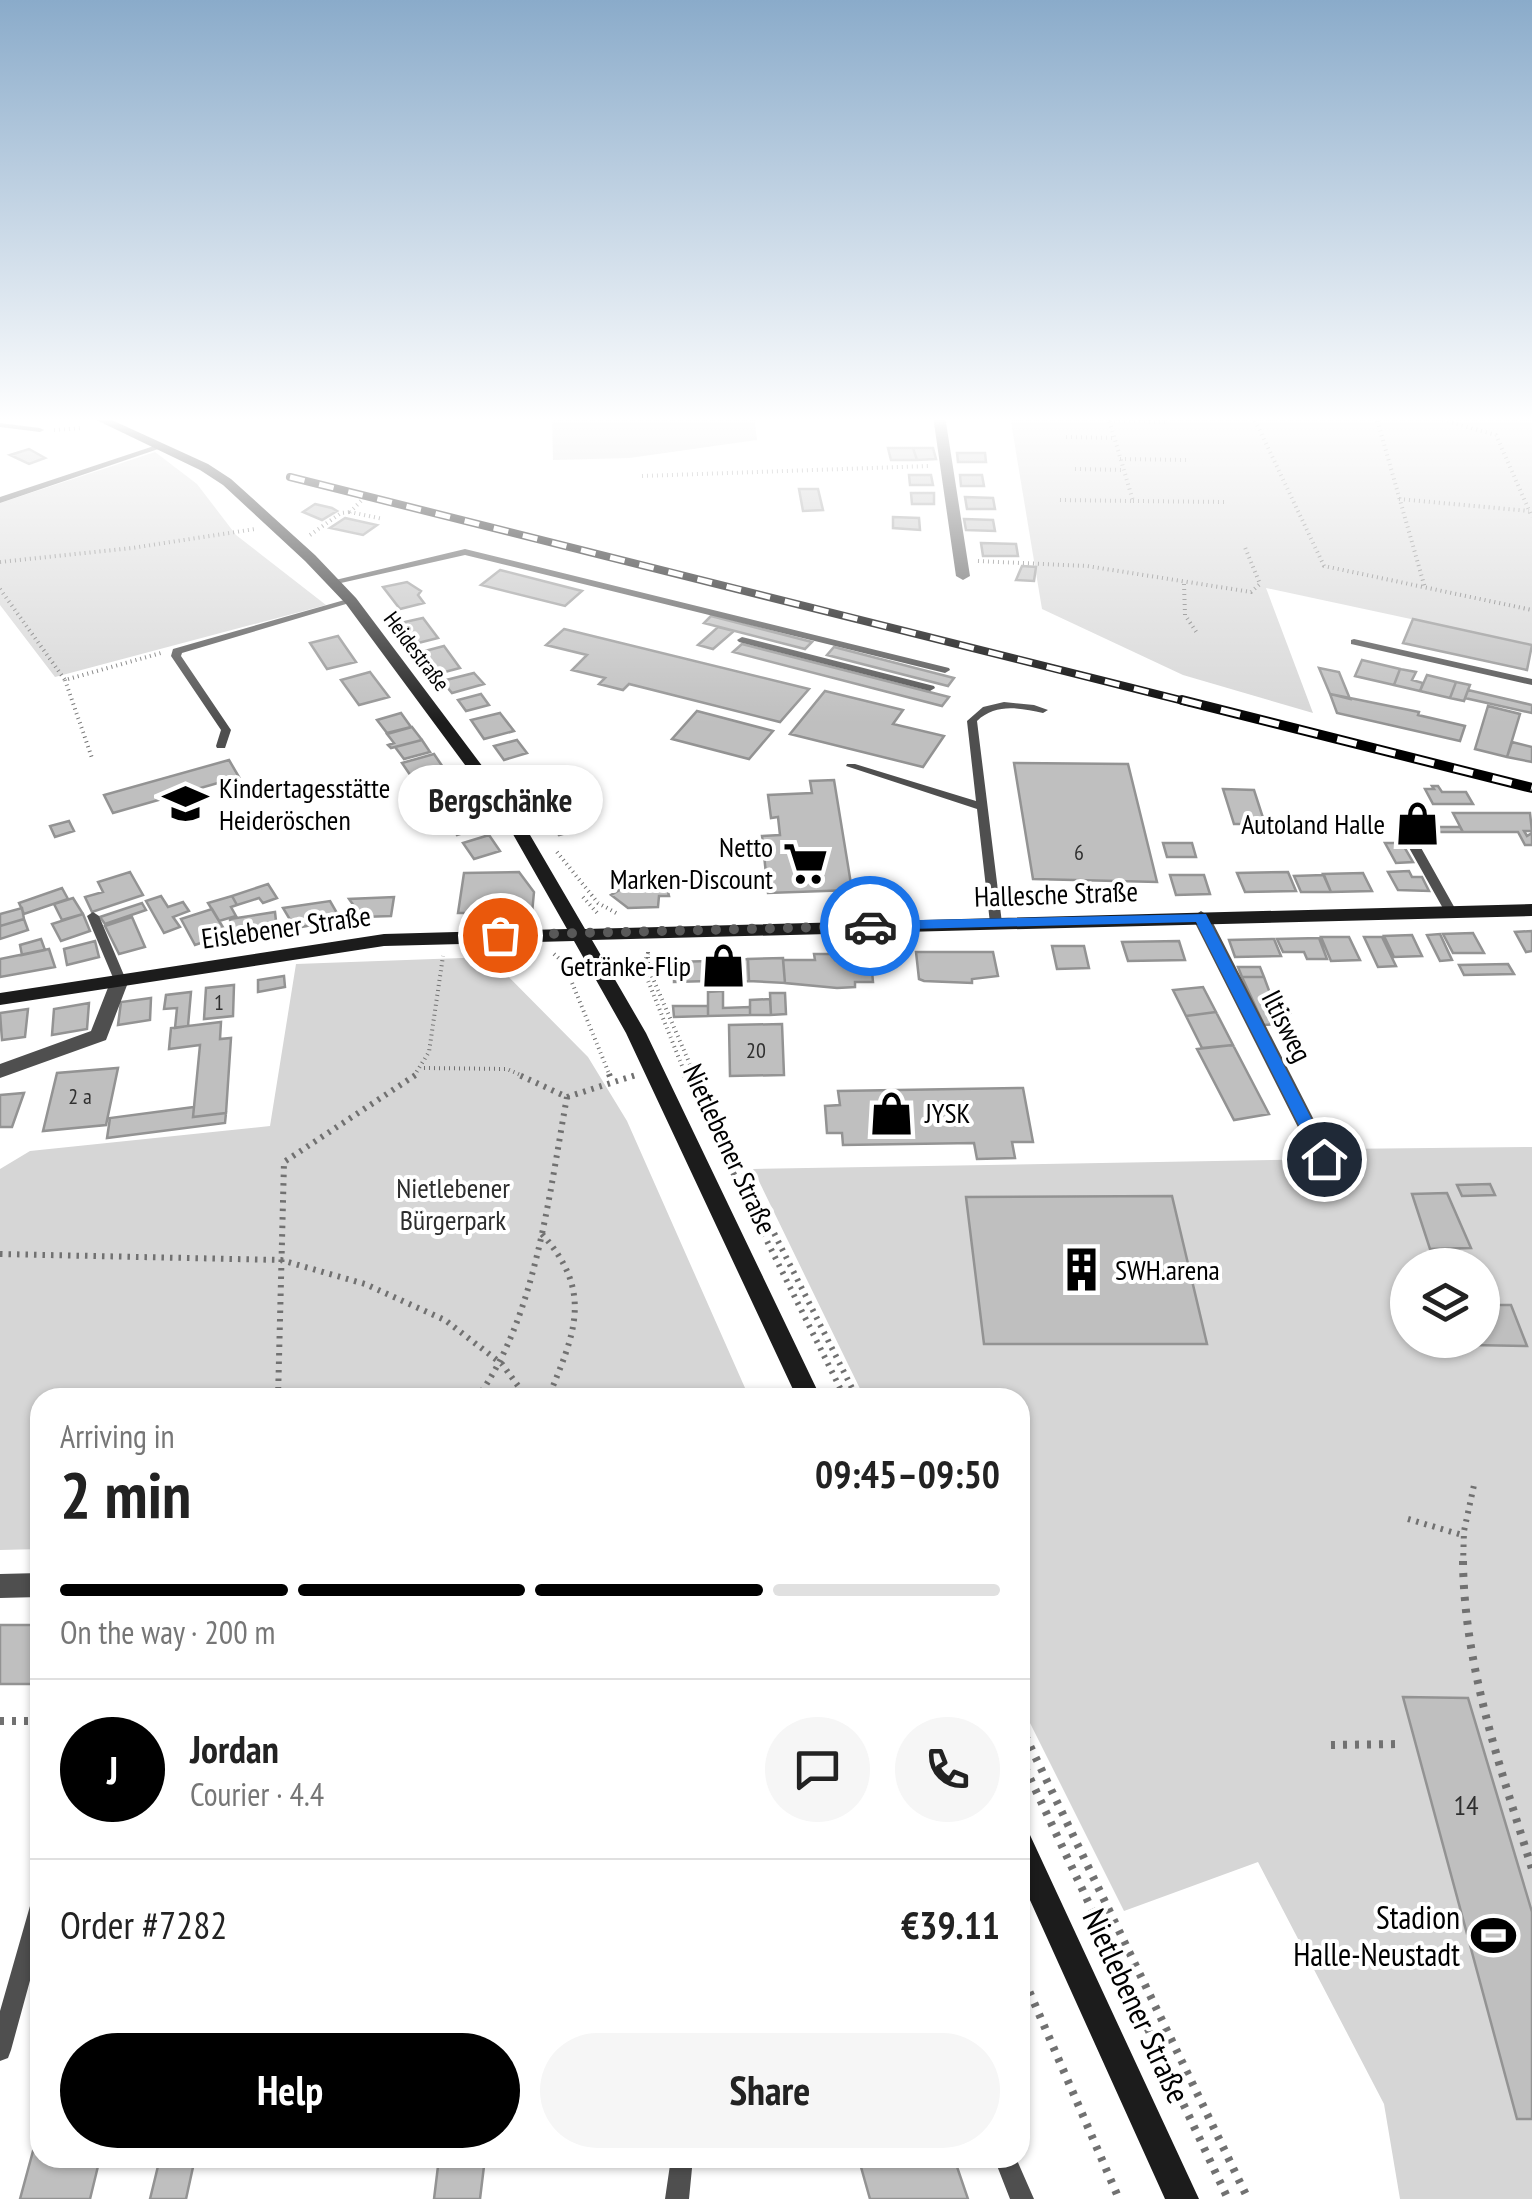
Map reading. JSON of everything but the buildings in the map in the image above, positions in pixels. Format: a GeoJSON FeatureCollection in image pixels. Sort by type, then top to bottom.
{"type":"FeatureCollection","features":[{"type":"Feature","properties":{"kind":"main road","name":"Heidestraße"},"geometry":{"type":"LineString","coordinates":[[265,519],[352,601],[520,828],[582,933]]}},
{"type":"Feature","properties":{"kind":"main road","name":"Hallesche Straße"},"geometry":{"type":"LineString","coordinates":[[582,933],[1532,910]]}},
{"type":"Feature","properties":{"kind":"main road","name":"Eislebener Straße"},"geometry":{"type":"LineString","coordinates":[[0,999],[384,940],[582,933]]}},
{"type":"Feature","properties":{"kind":"main road","name":"Nietlebener Straße"},"geometry":{"type":"LineString","coordinates":[[582,933],[636,1033],[804,1388]]}},
{"type":"Feature","properties":{"kind":"main road","name":"Nietlebener Straße"},"geometry":{"type":"LineString","coordinates":[[1030,1868],[1182,2199]]}},
{"type":"Feature","properties":{"kind":"street"},"geometry":{"type":"LineString","coordinates":[[954,519],[964,576]]}},
{"type":"Feature","properties":{"kind":"street","name":"Iltisweg"},"geometry":{"type":"LineString","coordinates":[[1201,917],[1324,1159]]}},
{"type":"Feature","properties":{"kind":"street"},"geometry":{"type":"LineString","coordinates":[[0,1071],[99,1035],[120,980]]}},
{"type":"Feature","properties":{"kind":"street"},"geometry":{"type":"LineString","coordinates":[[0,1586],[30,1585]]}},
{"type":"Feature","properties":{"kind":"lane"},"geometry":{"type":"LineString","coordinates":[[332,582],[466,552],[944,670]]}},
{"type":"Feature","properties":{"kind":"lane"},"geometry":{"type":"LineString","coordinates":[[222,746],[226,730],[176,656],[183,647],[352,601]]}},
{"type":"Feature","properties":{"kind":"lane"},"geometry":{"type":"LineString","coordinates":[[742,640],[930,688]]}},
{"type":"Feature","properties":{"kind":"lane"},"geometry":{"type":"LineString","coordinates":[[810,657],[825,640]]}},
{"type":"Feature","properties":{"kind":"lane"},"geometry":{"type":"LineString","coordinates":[[1354,642],[1532,682]]}},
{"type":"Feature","properties":{"kind":"lane"},"geometry":{"type":"LineString","coordinates":[[996,923],[972,721],[986,708],[998,705],[1043,710]]}},
{"type":"Feature","properties":{"kind":"lane"},"geometry":{"type":"LineString","coordinates":[[851,766],[982,806]]}},
{"type":"Feature","properties":{"kind":"lane"},"geometry":{"type":"LineString","coordinates":[[1409,837],[1450,912]]}},
{"type":"Feature","properties":{"kind":"lane"},"geometry":{"type":"LineString","coordinates":[[94,916],[120,980]]}},
{"type":"Feature","properties":{"kind":"lane"},"geometry":{"type":"LineString","coordinates":[[0,2050],[30,1942]]}},
{"type":"Feature","properties":{"kind":"lane"},"geometry":{"type":"LineString","coordinates":[[677,2199],[681,2168]]}},
{"type":"Feature","properties":{"kind":"lane"},"geometry":{"type":"LineString","coordinates":[[1009,2168],[1022,2199]]}},
{"type":"Feature","properties":{"kind":"path"},"geometry":{"type":"LineString","coordinates":[[296,545],[333,519]]}},
{"type":"Feature","properties":{"kind":"path"},"geometry":{"type":"LineString","coordinates":[[1302,519],[1324,566],[1532,610]]}},
{"type":"Feature","properties":{"kind":"path"},"geometry":{"type":"LineString","coordinates":[[1406,519],[1425,588]]}},
{"type":"Feature","properties":{"kind":"path"},"geometry":{"type":"LineString","coordinates":[[0,562],[132,548],[273,526]]}},
{"type":"Feature","properties":{"kind":"path"},"geometry":{"type":"LineString","coordinates":[[960,560],[1087,566],[1251,592],[1260,584],[1244,544]]}},
{"type":"Feature","properties":{"kind":"path"},"geometry":{"type":"LineString","coordinates":[[1184,584],[1185,615],[1197,633]]}},
{"type":"Feature","properties":{"kind":"path"},"geometry":{"type":"LineString","coordinates":[[0,590],[66,680],[92,758]]}},
{"type":"Feature","properties":{"kind":"path"},"geometry":{"type":"LineString","coordinates":[[66,680],[183,647]]}},
{"type":"Feature","properties":{"kind":"path"},"geometry":{"type":"LineString","coordinates":[[555,850],[604,909],[626,915]]}},
{"type":"Feature","properties":{"kind":"path"},"geometry":{"type":"LineString","coordinates":[[424,1068],[508,1069],[566,1097],[612,1082],[561,957],[545,951]]}},
{"type":"Feature","properties":{"kind":"path"},"geometry":{"type":"LineString","coordinates":[[278,1388],[284,1162],[395,1093],[424,1068],[444,953]]}},
{"type":"Feature","properties":{"kind":"path"},"geometry":{"type":"LineString","coordinates":[[840,1388],[672,1050],[644,968],[650,953],[648,967],[680,1047],[852,1388]]}},
{"type":"Feature","properties":{"kind":"path"},"geometry":{"type":"LineString","coordinates":[[484,1388],[502,1364],[542,1234],[566,1097]]}},
{"type":"Feature","properties":{"kind":"path"},"geometry":{"type":"LineString","coordinates":[[542,1234],[558,1248],[576,1292],[577,1328],[552,1388]]}},
{"type":"Feature","properties":{"kind":"path"},"geometry":{"type":"LineString","coordinates":[[0,1254],[281,1260],[404,1299],[446,1320],[502,1364],[520,1388]]}},
{"type":"Feature","properties":{"kind":"path"},"geometry":{"type":"LineString","coordinates":[[1474,1485],[1463,1536],[1467,1603],[1486,1720],[1532,1869]]}},
{"type":"Feature","properties":{"kind":"path"},"geometry":{"type":"LineString","coordinates":[[1408,1519],[1463,1536]]}},
{"type":"Feature","properties":{"kind":"path"},"geometry":{"type":"LineString","coordinates":[[0,1721],[30,1721]]}},
{"type":"Feature","properties":{"kind":"path"},"geometry":{"type":"LineString","coordinates":[[1331,1745],[1401,1744]]}},
{"type":"Feature","properties":{"kind":"path"},"geometry":{"type":"LineString","coordinates":[[1030,1746],[1248,2199]]}},
{"type":"Feature","properties":{"kind":"path"},"geometry":{"type":"LineString","coordinates":[[1030,1779],[1228,2199]]}},
{"type":"Feature","properties":{"kind":"path"},"geometry":{"type":"LineString","coordinates":[[1030,1993],[1119,2199]]}},
{"type":"Feature","properties":{"kind":"green space"},"geometry":{"type":"Polygon","coordinates":[[[0,519],[223,519],[236,535],[326,605],[55,677],[0,605],[0,519]]]}},
{"type":"Feature","properties":{"kind":"green space"},"geometry":{"type":"Polygon","coordinates":[[[1027,519],[1532,519],[1532,645],[1266,588],[1313,713],[1183,675],[1042,609],[1027,519]]]}},
{"type":"Feature","properties":{"kind":"green space","name":"Nietlebener Bürgerpark"},"geometry":{"type":"Polygon","coordinates":[[[489,957],[588,1057],[627,1121],[745,1388],[30,1388],[30,1549],[0,1550],[0,1169],[30,1151],[270,1126],[296,964],[489,957]]]}},
{"type":"Feature","properties":{"kind":"green space"},"geometry":{"type":"Polygon","coordinates":[[[1532,1147],[1532,2199],[1400,2199],[1384,2104],[1258,1862],[1124,1911],[1030,1723],[1030,1388],[860,1388],[753,1169],[1335,1159],[1335,1149],[1532,1147]]]}},
{"type":"Feature","properties":{"kind":"railway"},"geometry":{"type":"LineString","coordinates":[[456,519],[1192,703]]}},
{"type":"Feature","properties":{"kind":"railway"},"geometry":{"type":"LineString","coordinates":[[1182,700],[1532,788]]}},
{"type":"Feature","properties":{"kind":"way so far"},"geometry":{"type":"LineString","coordinates":[[500,935],[870,926]]}},
{"type":"Feature","properties":{"kind":"place","name":"Kindertagesstätte Heideröschen"},"geometry":{"type":"Point","coordinates":[186,804]}},
{"type":"Feature","properties":{"kind":"place","name":"Autoland Halle"},"geometry":{"type":"Point","coordinates":[1418,824]}},
{"type":"Feature","properties":{"kind":"place","name":"Netto Marken-Discount"},"geometry":{"type":"Point","coordinates":[806,863]}},
{"type":"Feature","properties":{"kind":"place","name":"Bergschänke"},"geometry":{"type":"Point","coordinates":[500,935]}},
{"type":"Feature","properties":{"kind":"place","name":"Getränke-Flip"},"geometry":{"type":"Point","coordinates":[724,966]}},
{"type":"Feature","properties":{"kind":"place","name":"JYSK"},"geometry":{"type":"Point","coordinates":[892,1113]}},
{"type":"Feature","properties":{"kind":"place","name":"SWH.arena"},"geometry":{"type":"Point","coordinates":[1082,1270]}},
{"type":"Feature","properties":{"kind":"place","name":"Stadion Halle-Neustadt"},"geometry":{"type":"Point","coordinates":[1493,1936]}},
{"type":"Feature","properties":{"kind":"route"},"geometry":{"type":"LineString","coordinates":[[870,926],[1201,917],[1324,1159]]}}]}
